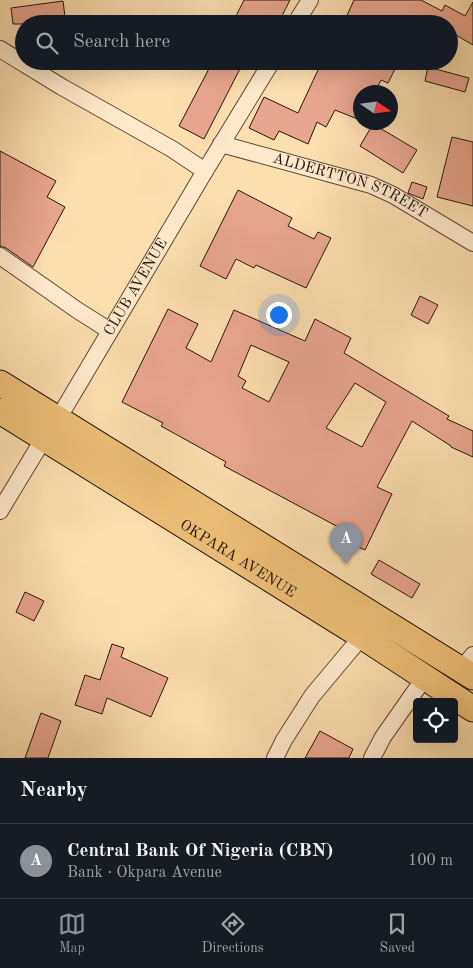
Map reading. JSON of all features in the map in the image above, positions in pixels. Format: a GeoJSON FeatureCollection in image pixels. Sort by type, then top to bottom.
{"type":"FeatureCollection","features":[{"type":"Feature","properties":{"kind":"main road","name":"OKPARA AVENUE"},"geometry":{"type":"LineString","coordinates":[[0,383],[51,428],[370,627],[469,667]]}},
{"type":"Feature","properties":{"kind":"main road","name":"OKPARA AVENUE"},"geometry":{"type":"LineString","coordinates":[[0,411],[51,428]]}},
{"type":"Feature","properties":{"kind":"main road","name":"OKPARA AVENUE"},"geometry":{"type":"LineString","coordinates":[[370,627],[425,677],[473,709]]}},
{"type":"Feature","properties":{"kind":"street"},"geometry":{"type":"LineString","coordinates":[[301,15],[310,0]]}},
{"type":"Feature","properties":{"kind":"street"},"geometry":{"type":"LineString","coordinates":[[0,50],[15,59]]}},
{"type":"Feature","properties":{"kind":"street"},"geometry":{"type":"LineString","coordinates":[[34,70],[172,149],[205,171]]}},
{"type":"Feature","properties":{"kind":"street","name":"CLUB AVENUE"},"geometry":{"type":"LineString","coordinates":[[0,511],[266,70]]}},
{"type":"Feature","properties":{"kind":"street","name":"ALDERTTON STREET"},"geometry":{"type":"LineString","coordinates":[[221,144],[371,185],[393,194],[473,242]]}},
{"type":"Feature","properties":{"kind":"street"},"geometry":{"type":"LineString","coordinates":[[0,256],[110,331]]}},
{"type":"Feature","properties":{"kind":"street"},"geometry":{"type":"LineString","coordinates":[[275,758],[312,696],[370,627]]}},
{"type":"Feature","properties":{"kind":"street"},"geometry":{"type":"LineString","coordinates":[[372,758],[383,738],[425,677]]}},
{"type":"Feature","properties":{"kind":"building"},"geometry":{"type":"Polygon","coordinates":[[[244,0],[290,0],[282,15],[236,15],[244,0]]]}},
{"type":"Feature","properties":{"kind":"building"},"geometry":{"type":"Polygon","coordinates":[[[354,0],[421,0],[442,11],[445,5],[465,16],[473,2],[473,45],[458,36],[458,15],[347,15],[354,0]]]}},
{"type":"Feature","properties":{"kind":"building"},"geometry":{"type":"Polygon","coordinates":[[[63,1],[65,15],[15,15],[15,24],[13,24],[11,8],[63,1]]]}},
{"type":"Feature","properties":{"kind":"building"},"geometry":{"type":"Polygon","coordinates":[[[208,70],[239,70],[204,139],[179,126],[208,70]]]}},
{"type":"Feature","properties":{"kind":"building"},"geometry":{"type":"Polygon","coordinates":[[[318,70],[394,70],[388,83],[381,80],[378,85],[353,85],[353,117],[335,110],[326,127],[317,122],[308,144],[279,131],[274,140],[249,128],[264,97],[298,113],[318,70]]]}},
{"type":"Feature","properties":{"kind":"building"},"geometry":{"type":"Polygon","coordinates":[[[427,70],[439,70],[469,78],[465,92],[425,81],[427,70]]]}},
{"type":"Feature","properties":{"kind":"building"},"geometry":{"type":"Polygon","coordinates":[[[369,130],[383,130],[417,150],[403,173],[360,146],[369,130]]]}},
{"type":"Feature","properties":{"kind":"building"},"geometry":{"type":"Polygon","coordinates":[[[452,137],[473,142],[473,206],[437,197],[452,137]]]}},
{"type":"Feature","properties":{"kind":"building"},"geometry":{"type":"Polygon","coordinates":[[[0,151],[56,181],[47,197],[65,207],[33,267],[6,248],[0,246],[0,151]]]}},
{"type":"Feature","properties":{"kind":"building"},"geometry":{"type":"Polygon","coordinates":[[[412,182],[427,187],[423,199],[408,193],[412,182]]]}},
{"type":"Feature","properties":{"kind":"building"},"geometry":{"type":"Polygon","coordinates":[[[238,190],[292,218],[288,226],[314,239],[318,232],[331,238],[306,288],[256,265],[254,268],[236,259],[226,279],[200,266],[238,190]]]}},
{"type":"Feature","properties":{"kind":"building"},"geometry":{"type":"Polygon","coordinates":[[[420,296],[438,305],[428,324],[411,315],[420,296]]]}},
{"type":"Feature","properties":{"kind":"building"},"geometry":{"type":"Polygon","coordinates":[[[168,309],[198,324],[186,348],[211,362],[234,310],[305,341],[315,319],[351,338],[344,353],[449,416],[447,419],[473,431],[473,457],[451,447],[412,421],[377,487],[392,494],[365,550],[352,544],[355,536],[224,466],[226,462],[161,426],[163,423],[122,402],[168,309]],[[251,345],[238,376],[246,381],[242,388],[269,402],[289,362],[251,345]],[[355,383],[326,428],[362,447],[386,402],[355,383]]]}},
{"type":"Feature","properties":{"kind":"building"},"geometry":{"type":"Polygon","coordinates":[[[379,560],[420,584],[412,598],[371,574],[379,560]]]}},
{"type":"Feature","properties":{"kind":"building"},"geometry":{"type":"Polygon","coordinates":[[[25,592],[44,601],[34,621],[16,612],[25,592]]]}},
{"type":"Feature","properties":{"kind":"building"},"geometry":{"type":"Polygon","coordinates":[[[112,644],[124,648],[121,657],[168,678],[151,717],[107,698],[102,714],[75,705],[85,675],[100,680],[112,644]]]}},
{"type":"Feature","properties":{"kind":"building"},"geometry":{"type":"Polygon","coordinates":[[[41,713],[61,721],[48,758],[25,758],[41,713]]]}},
{"type":"Feature","properties":{"kind":"building"},"geometry":{"type":"Polygon","coordinates":[[[320,731],[353,749],[349,758],[305,758],[320,731]]]}},
{"type":"Feature","properties":{"kind":"place","name":"Central Bank Of Nigeria (CBN)"},"geometry":{"type":"Point","coordinates":[346,564]}}]}
